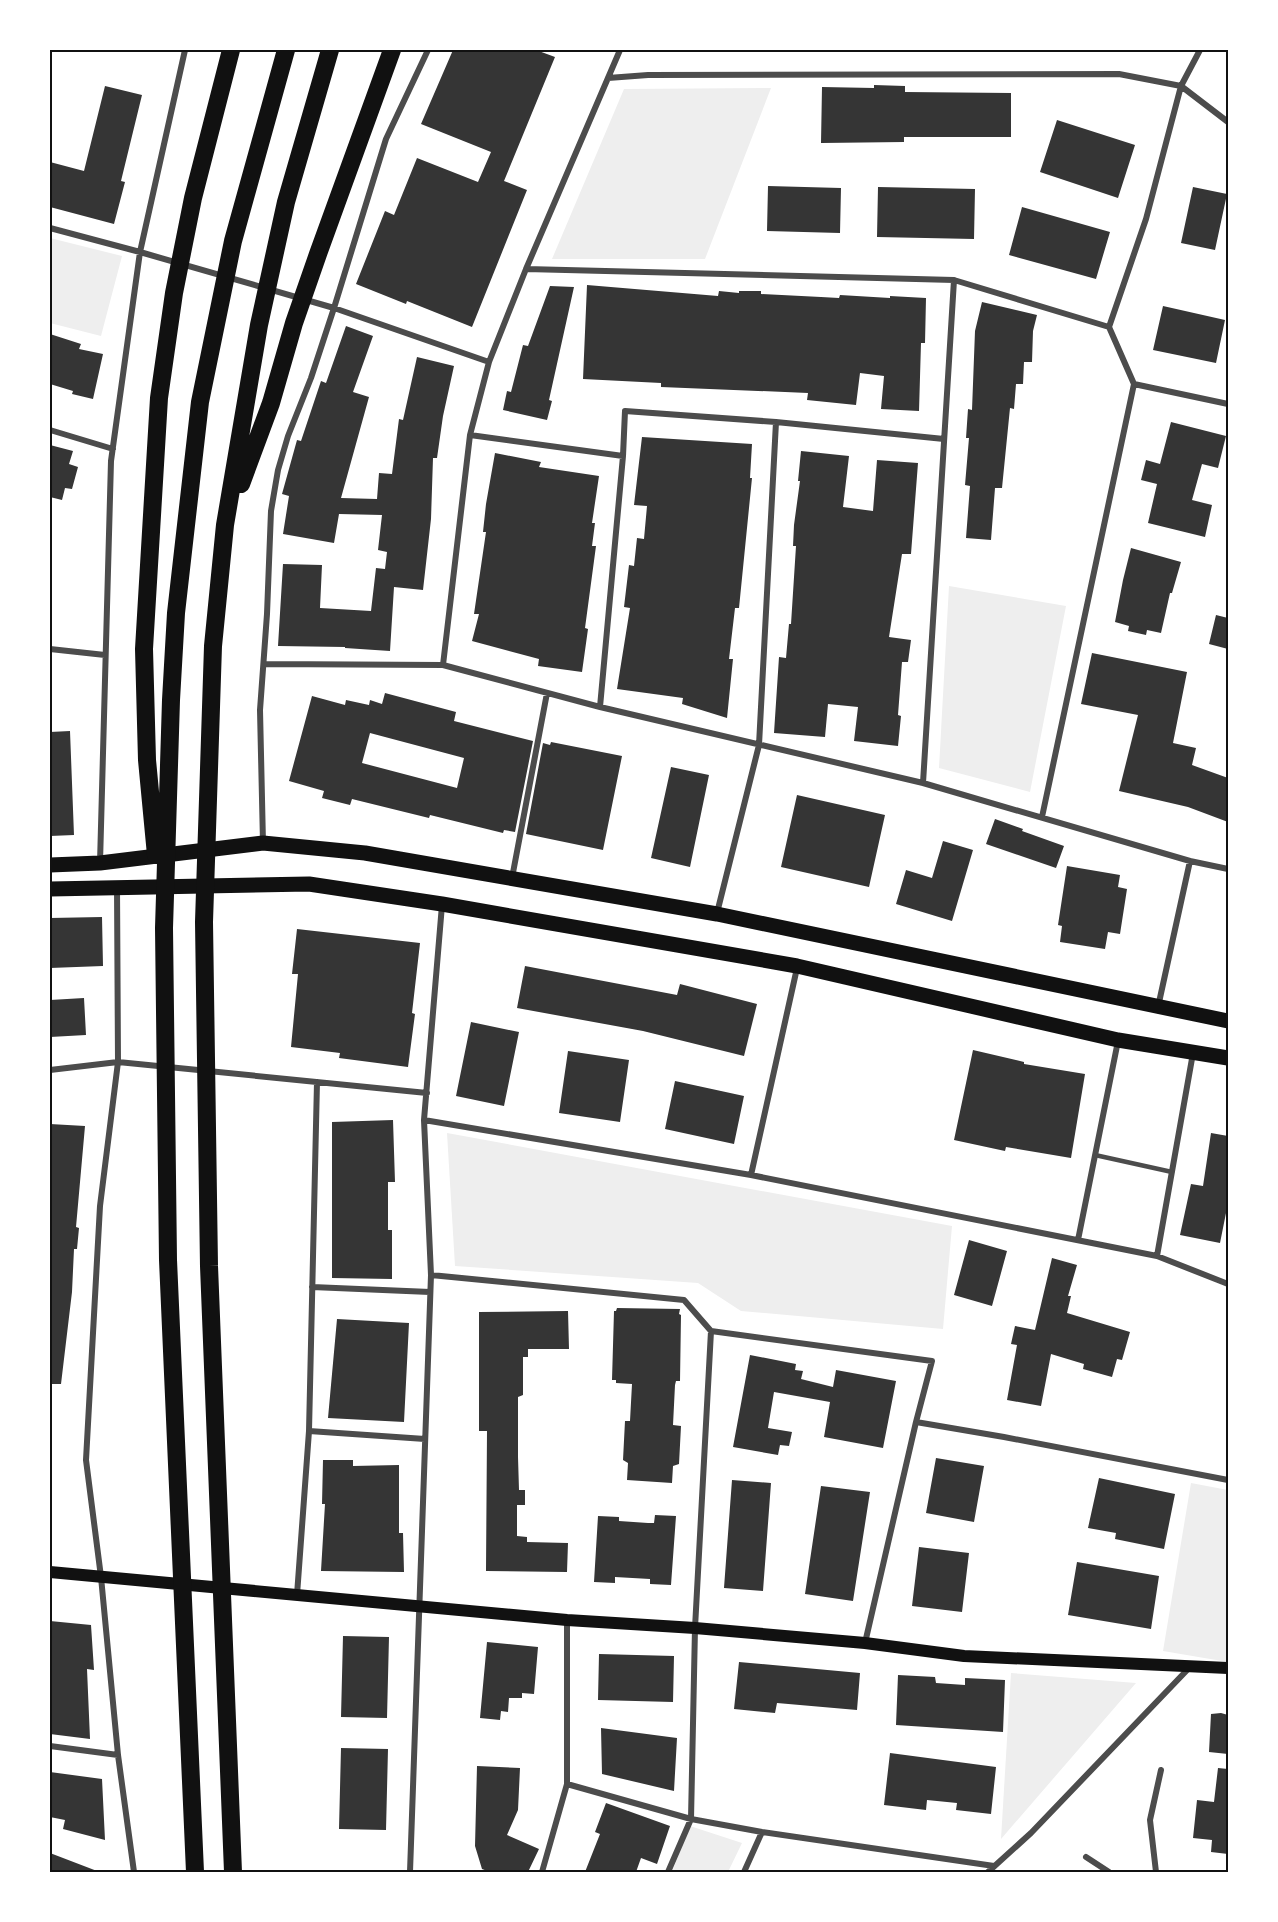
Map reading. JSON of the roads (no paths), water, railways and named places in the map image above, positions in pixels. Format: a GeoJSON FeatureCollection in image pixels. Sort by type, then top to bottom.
{"type":"FeatureCollection","features":[{"type":"Feature","properties":{"kind":"highway"},"geometry":{"type":"LineString","coordinates":[[218,98],[224,50]]}},
{"type":"Feature","properties":{"kind":"highway"},"geometry":{"type":"LineString","coordinates":[[164,928],[147,760],[144,649],[159,398],[174,293],[193,198],[231,50]]}},
{"type":"Feature","properties":{"kind":"highway"},"geometry":{"type":"LineString","coordinates":[[195,1872],[168,1260],[164,928],[170,712],[176,613],[200,402],[233,241],[286,50]]}},
{"type":"Feature","properties":{"kind":"highway"},"geometry":{"type":"LineString","coordinates":[[233,1872],[209,1266],[204,922],[212,657],[225,525],[259,325],[286,202],[330,50]]}},
{"type":"Feature","properties":{"kind":"highway"},"geometry":{"type":"LineString","coordinates":[[225,525],[271,403],[294,323],[392,50]]}},
{"type":"Feature","properties":{"kind":"highway"},"geometry":{"type":"LineString","coordinates":[[184,1872],[193,1829]]}},
{"type":"Feature","properties":{"kind":"main road"},"geometry":{"type":"LineString","coordinates":[[50,865],[100,863],[263,843],[365,853],[717,914],[1228,1022]]}},
{"type":"Feature","properties":{"kind":"main road"},"geometry":{"type":"LineString","coordinates":[[50,889],[309,884],[442,904],[797,966],[1118,1040],[1228,1058]]}},
{"type":"Feature","properties":{"kind":"main road"},"geometry":{"type":"LineString","coordinates":[[50,1572],[567,1620],[695,1628],[865,1643],[964,1656],[1228,1668]]}},
{"type":"Feature","properties":{"kind":"street"},"geometry":{"type":"LineString","coordinates":[[100,863],[112,449],[140,252],[186,50]]}},
{"type":"Feature","properties":{"kind":"street"},"geometry":{"type":"LineString","coordinates":[[263,843],[260,710],[271,511],[278,470],[334,308],[386,139],[428,50]]}},
{"type":"Feature","properties":{"kind":"street"},"geometry":{"type":"LineString","coordinates":[[443,665],[470,435],[489,362],[526,269],[620,50]]}},
{"type":"Feature","properties":{"kind":"street"},"geometry":{"type":"LineString","coordinates":[[1042,818],[1134,384],[1109,327],[1146,219],[1181,86],[1200,50]]}},
{"type":"Feature","properties":{"kind":"street"},"geometry":{"type":"LineString","coordinates":[[608,78],[659,75],[1119,74],[1181,86],[1228,122]]}},
{"type":"Feature","properties":{"kind":"street"},"geometry":{"type":"LineString","coordinates":[[50,228],[334,308],[489,362]]}},
{"type":"Feature","properties":{"kind":"street"},"geometry":{"type":"LineString","coordinates":[[526,269],[954,280],[1109,327]]}},
{"type":"Feature","properties":{"kind":"street"},"geometry":{"type":"LineString","coordinates":[[922,783],[954,280]]}},
{"type":"Feature","properties":{"kind":"street"},"geometry":{"type":"LineString","coordinates":[[1134,384],[1228,404]]}},
{"type":"Feature","properties":{"kind":"street"},"geometry":{"type":"LineString","coordinates":[[600,707],[625,411],[776,422],[944,439]]}},
{"type":"Feature","properties":{"kind":"street"},"geometry":{"type":"LineString","coordinates":[[717,914],[759,745],[776,422]]}},
{"type":"Feature","properties":{"kind":"street"},"geometry":{"type":"LineString","coordinates":[[50,430],[112,449]]}},
{"type":"Feature","properties":{"kind":"street"},"geometry":{"type":"LineString","coordinates":[[470,435],[623,456]]}},
{"type":"Feature","properties":{"kind":"street"},"geometry":{"type":"LineString","coordinates":[[50,649],[105,655]]}},
{"type":"Feature","properties":{"kind":"street"},"geometry":{"type":"LineString","coordinates":[[264,664],[443,665],[600,707],[922,783],[1190,861],[1228,869]]}},
{"type":"Feature","properties":{"kind":"street"},"geometry":{"type":"LineString","coordinates":[[512,879],[546,693]]}},
{"type":"Feature","properties":{"kind":"street"},"geometry":{"type":"LineString","coordinates":[[1157,1007],[1190,861]]}},
{"type":"Feature","properties":{"kind":"street"},"geometry":{"type":"LineString","coordinates":[[117,887],[118,1062],[100,1206],[86,1461],[101,1577],[118,1755],[134,1872]]}},
{"type":"Feature","properties":{"kind":"street"},"geometry":{"type":"LineString","coordinates":[[410,1872],[431,1275],[424,1120],[442,904]]}},
{"type":"Feature","properties":{"kind":"street"},"geometry":{"type":"LineString","coordinates":[[751,1175],[797,966]]}},
{"type":"Feature","properties":{"kind":"street"},"geometry":{"type":"LineString","coordinates":[[1078,1240],[1118,1040]]}},
{"type":"Feature","properties":{"kind":"street"},"geometry":{"type":"LineString","coordinates":[[1157,1257],[1193,1051]]}},
{"type":"Feature","properties":{"kind":"street"},"geometry":{"type":"LineString","coordinates":[[50,1070],[118,1062],[427,1093]]}},
{"type":"Feature","properties":{"kind":"street"},"geometry":{"type":"LineString","coordinates":[[297,1595],[309,1431],[317,1082]]}},
{"type":"Feature","properties":{"kind":"street"},"geometry":{"type":"LineString","coordinates":[[424,1120],[751,1175],[1078,1240],[1157,1257],[1228,1284]]}},
{"type":"Feature","properties":{"kind":"street"},"geometry":{"type":"LineString","coordinates":[[431,1275],[684,1300],[711,1331],[932,1361],[865,1643]]}},
{"type":"Feature","properties":{"kind":"street"},"geometry":{"type":"LineString","coordinates":[[312,1287],[430,1292]]}},
{"type":"Feature","properties":{"kind":"street"},"geometry":{"type":"LineString","coordinates":[[668,1872],[691,1819],[695,1628],[711,1331]]}},
{"type":"Feature","properties":{"kind":"street"},"geometry":{"type":"LineString","coordinates":[[916,1422],[1228,1480]]}},
{"type":"Feature","properties":{"kind":"street"},"geometry":{"type":"LineString","coordinates":[[309,1431],[425,1438]]}},
{"type":"Feature","properties":{"kind":"street"},"geometry":{"type":"LineString","coordinates":[[542,1872],[567,1784],[567,1620]]}},
{"type":"Feature","properties":{"kind":"street"},"geometry":{"type":"LineString","coordinates":[[988,1872],[1038,1826],[1190,1667]]}},
{"type":"Feature","properties":{"kind":"street"},"geometry":{"type":"LineString","coordinates":[[50,1746],[118,1755]]}},
{"type":"Feature","properties":{"kind":"street"},"geometry":{"type":"LineString","coordinates":[[1156,1872],[1150,1820],[1161,1770]]}},
{"type":"Feature","properties":{"kind":"street"},"geometry":{"type":"LineString","coordinates":[[567,1784],[691,1819],[762,1832],[994,1866]]}},
{"type":"Feature","properties":{"kind":"street"},"geometry":{"type":"LineString","coordinates":[[744,1872],[762,1832]]}},
{"type":"Feature","properties":{"kind":"street"},"geometry":{"type":"LineString","coordinates":[[1086,1857],[1109,1872]]}},
{"type":"Feature","properties":{"kind":"lane"},"geometry":{"type":"LineString","coordinates":[[1095,1155],[1172,1172]]}}]}
